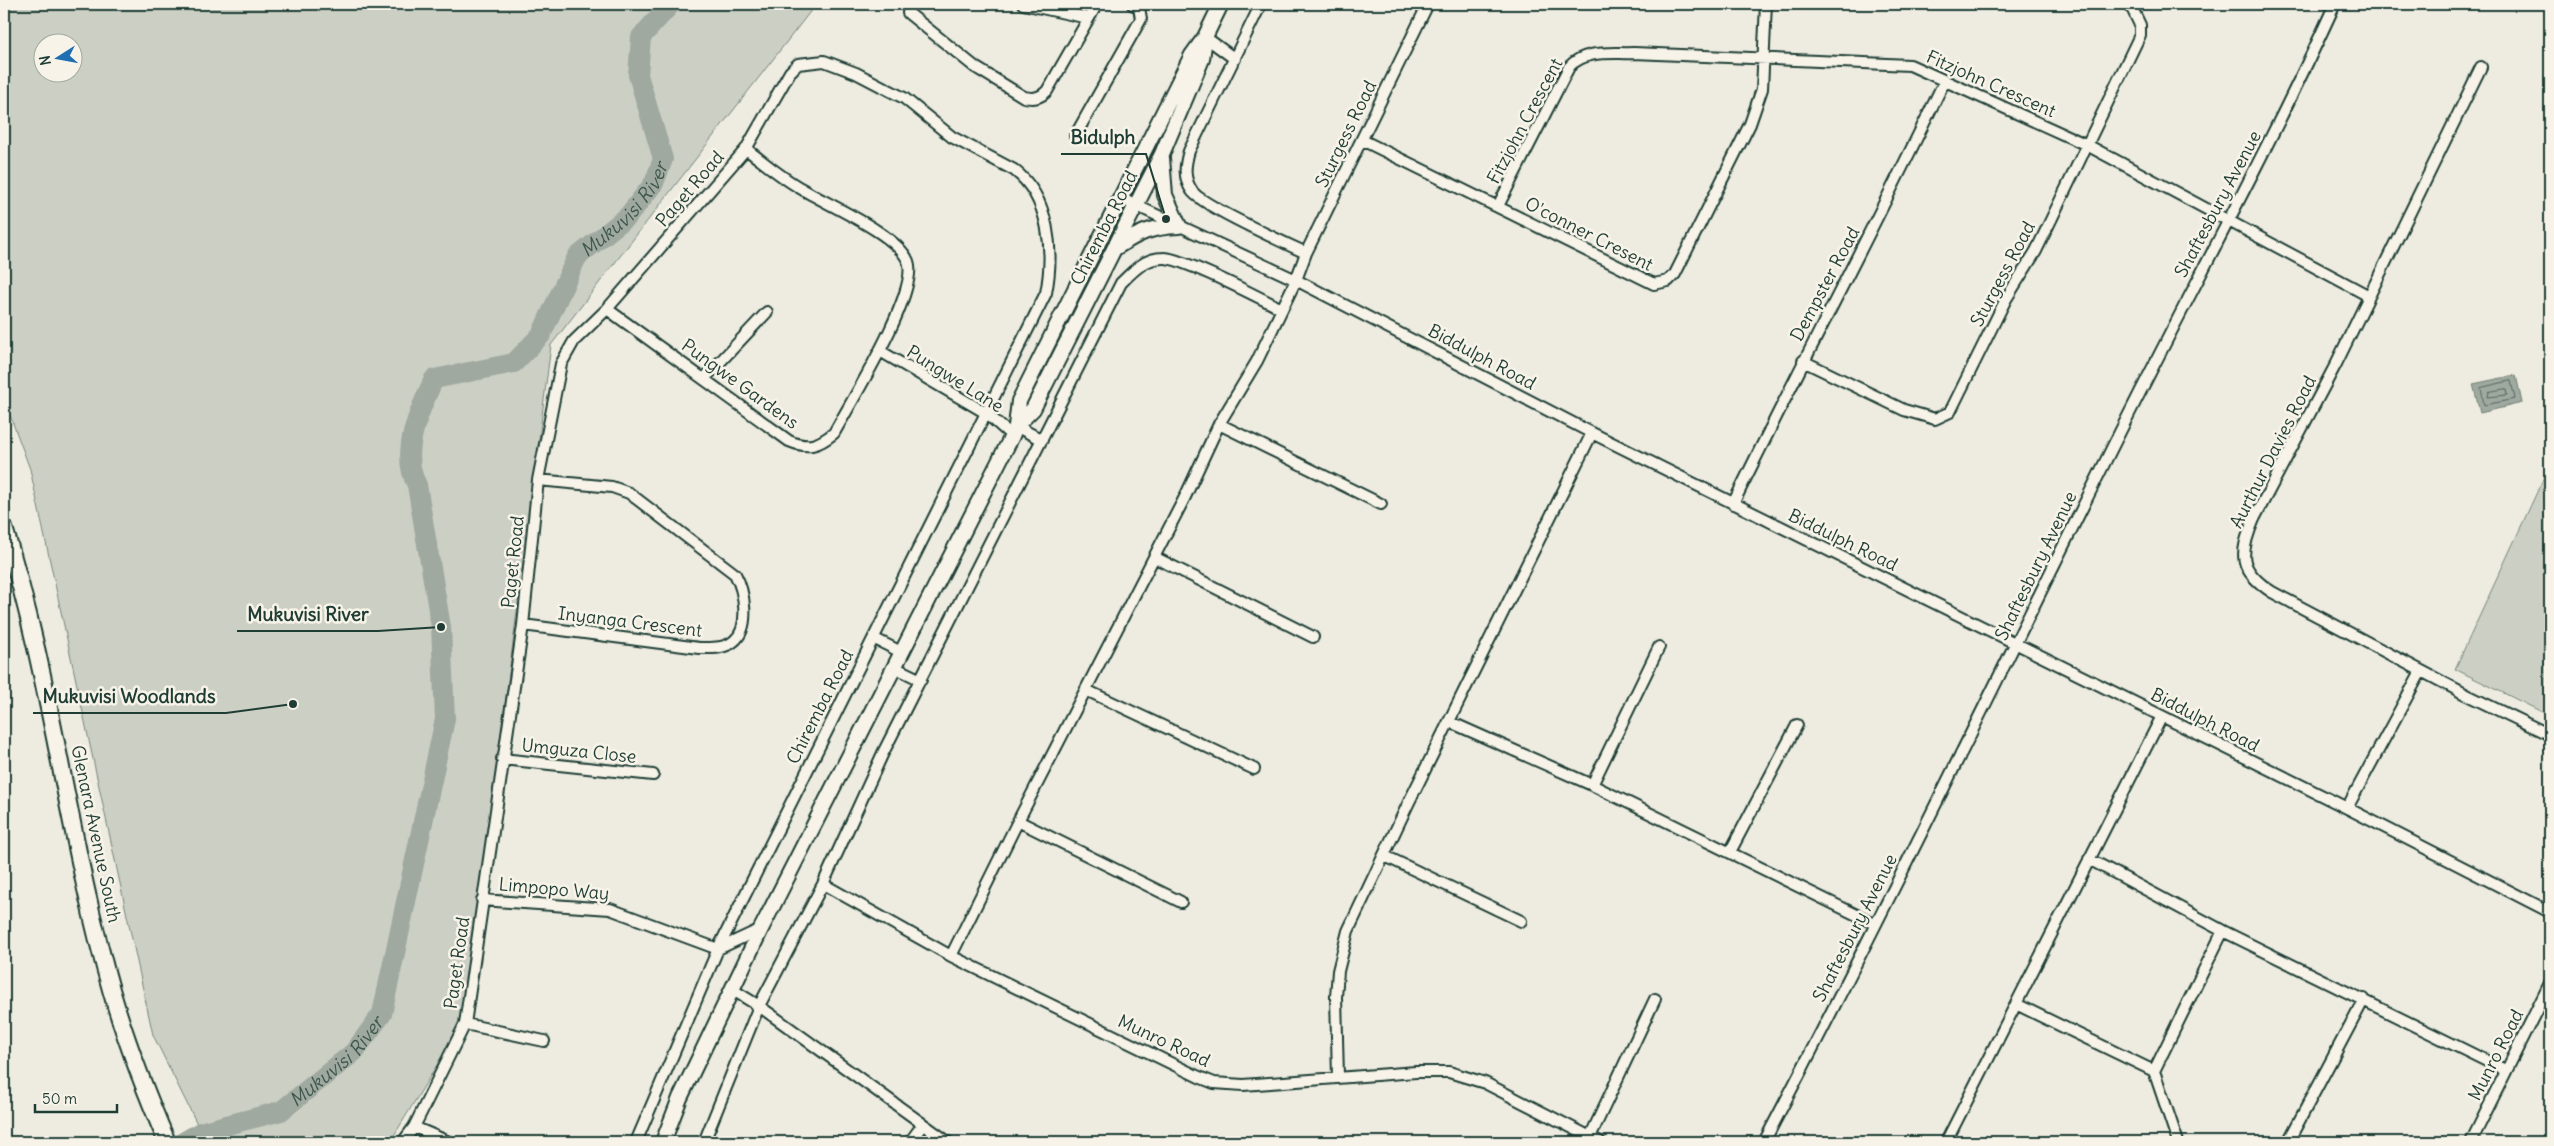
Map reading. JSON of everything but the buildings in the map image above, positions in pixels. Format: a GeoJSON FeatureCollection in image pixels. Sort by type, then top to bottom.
{"type":"FeatureCollection","features":[{"type":"Feature","properties":{"kind":"main road","name":"Chiremba Road"},"geometry":{"type":"LineString","coordinates":[[1014,431],[1019,402],[1192,55],[1205,37],[1221,4]]}},
{"type":"Feature","properties":{"kind":"main road","name":"Chiremba Road"},"geometry":{"type":"LineString","coordinates":[[662,1142],[680,1098],[761,929],[901,652],[1014,431],[1033,409],[1162,154],[1202,60],[1205,37]]}},
{"type":"Feature","properties":{"kind":"main road"},"geometry":{"type":"LineString","coordinates":[[1115,248],[1142,231],[1179,226],[1165,195],[1162,175],[1162,154]]}},
{"type":"Feature","properties":{"kind":"main road","name":"Glenara Avenue South"},"geometry":{"type":"LineString","coordinates":[[4,528],[26,608],[100,946],[125,1036],[164,1135]]}},
{"type":"Feature","properties":{"kind":"street"},"geometry":{"type":"LineString","coordinates":[[1023,4],[1088,18]]}},
{"type":"Feature","properties":{"kind":"street"},"geometry":{"type":"LineString","coordinates":[[908,13],[975,67],[1024,97],[1034,98],[1041,97],[1048,91],[1097,4]]}},
{"type":"Feature","properties":{"kind":"street"},"geometry":{"type":"LineString","coordinates":[[1075,136],[1141,19],[1139,7],[1132,4]]}},
{"type":"Feature","properties":{"kind":"street"},"geometry":{"type":"LineString","coordinates":[[1261,4],[1189,151],[1185,166],[1186,179],[1198,199],[1306,253]]}},
{"type":"Feature","properties":{"kind":"street","name":"Sturgess Road"},"geometry":{"type":"LineString","coordinates":[[951,956],[1018,821],[1154,557],[1219,424],[1256,361],[1296,280],[1306,253],[1428,4]]}},
{"type":"Feature","properties":{"kind":"street","name":"O'conner Cresent"},"geometry":{"type":"LineString","coordinates":[[1362,140],[1654,284],[1668,281],[1675,274],[1750,124],[1762,89],[1766,4]]}},
{"type":"Feature","properties":{"kind":"street","name":"Sturgess Road"},"geometry":{"type":"LineString","coordinates":[[1803,360],[1904,410],[1935,419],[1950,412],[2006,299],[2036,250],[2140,35],[2140,25],[2130,4]]}},
{"type":"Feature","properties":{"kind":"street","name":"Shaftesbury Avenue"},"geometry":{"type":"LineString","coordinates":[[1764,1142],[2227,222],[2294,95],[2335,4]]}},
{"type":"Feature","properties":{"kind":"street"},"geometry":{"type":"LineString","coordinates":[[1205,37],[1235,59]]}},
{"type":"Feature","properties":{"kind":"street","name":"Fitzjohn Crescent"},"geometry":{"type":"LineString","coordinates":[[1498,206],[1569,68],[1576,59],[1598,54],[1634,53],[1910,65],[2087,145],[2227,222],[2369,296]]}},
{"type":"Feature","properties":{"kind":"street","name":"Paget Road"},"geometry":{"type":"LineString","coordinates":[[403,1142],[414,1127],[465,1024],[523,625],[538,480],[561,364],[574,341],[607,308],[746,149],[790,72],[798,64],[810,61]]}},
{"type":"Feature","properties":{"kind":"street","name":"Chiremba Road"},"geometry":{"type":"LineString","coordinates":[[636,1142],[718,949],[875,639],[1046,294],[1051,254],[1048,232],[1033,188],[1025,178],[1014,170],[940,130],[922,113],[890,90],[824,61],[810,61]]}},
{"type":"Feature","properties":{"kind":"street","name":"Aurthur Davies Road"},"geometry":{"type":"LineString","coordinates":[[2481,67],[2302,431],[2254,519],[2246,537],[2243,554],[2245,566],[2251,576],[2272,592],[2421,671],[2550,735]]}},
{"type":"Feature","properties":{"kind":"street","name":"Dempster Road"},"geometry":{"type":"LineString","coordinates":[[1732,504],[1803,360],[1885,205],[1945,80]]}},
{"type":"Feature","properties":{"kind":"street","name":"Pungwe Gardens"},"geometry":{"type":"LineString","coordinates":[[607,308],[788,441],[802,447],[812,446],[822,442],[834,433],[880,351],[909,285],[910,272],[908,260],[892,240],[800,188],[746,149]]}},
{"type":"Feature","properties":{"kind":"street","name":"Biddulph Road"},"geometry":{"type":"LineString","coordinates":[[1120,198],[1296,280],[1592,434],[2162,716],[2550,912]]}},
{"type":"Feature","properties":{"kind":"street"},"geometry":{"type":"LineString","coordinates":[[704,1142],[759,1006],[824,884],[883,753],[1121,283],[1135,269],[1149,261],[1172,258],[1282,309]]}},
{"type":"Feature","properties":{"kind":"street"},"geometry":{"type":"LineString","coordinates":[[704,380],[767,312]]}},
{"type":"Feature","properties":{"kind":"street","name":"Pungwe Lane"},"geometry":{"type":"LineString","coordinates":[[880,351],[1014,431],[1042,440]]}},
{"type":"Feature","properties":{"kind":"street"},"geometry":{"type":"LineString","coordinates":[[1219,424],[1381,504]]}},
{"type":"Feature","properties":{"kind":"street"},"geometry":{"type":"LineString","coordinates":[[1338,1077],[1336,997],[1338,971],[1354,918],[1386,856],[1408,804],[1592,434]]}},
{"type":"Feature","properties":{"kind":"street","name":"Inyanga Crescent"},"geometry":{"type":"LineString","coordinates":[[523,625],[700,648],[716,648],[734,641],[741,632],[745,601],[742,586],[735,574],[629,493],[612,487],[538,480]]}},
{"type":"Feature","properties":{"kind":"street"},"geometry":{"type":"LineString","coordinates":[[1154,557],[1313,637]]}},
{"type":"Feature","properties":{"kind":"street"},"geometry":{"type":"LineString","coordinates":[[875,639],[901,652]]}},
{"type":"Feature","properties":{"kind":"street"},"geometry":{"type":"LineString","coordinates":[[1592,785],[1659,647]]}},
{"type":"Feature","properties":{"kind":"street"},"geometry":{"type":"LineString","coordinates":[[894,667],[921,680]]}},
{"type":"Feature","properties":{"kind":"street"},"geometry":{"type":"LineString","coordinates":[[2346,808],[2421,671]]}},
{"type":"Feature","properties":{"kind":"street"},"geometry":{"type":"LineString","coordinates":[[1086,690],[1254,769]]}},
{"type":"Feature","properties":{"kind":"street"},"geometry":{"type":"LineString","coordinates":[[1946,1142],[2162,716]]}},
{"type":"Feature","properties":{"kind":"street"},"geometry":{"type":"LineString","coordinates":[[1450,722],[1592,785],[1875,924]]}},
{"type":"Feature","properties":{"kind":"street"},"geometry":{"type":"LineString","coordinates":[[1730,852],[1798,725]]}},
{"type":"Feature","properties":{"kind":"street","name":"Umguza Close"},"geometry":{"type":"LineString","coordinates":[[502,760],[654,775]]}},
{"type":"Feature","properties":{"kind":"street"},"geometry":{"type":"LineString","coordinates":[[1018,821],[1181,902]]}},
{"type":"Feature","properties":{"kind":"street"},"geometry":{"type":"LineString","coordinates":[[1386,856],[1521,921]]}},
{"type":"Feature","properties":{"kind":"street"},"geometry":{"type":"LineString","coordinates":[[2089,859],[2223,931],[2505,1070]]}},
{"type":"Feature","properties":{"kind":"street","name":"Munro Road"},"geometry":{"type":"LineString","coordinates":[[824,884],[951,956],[1199,1077],[1214,1082],[1243,1085],[1424,1072],[1460,1074],[1485,1083],[1600,1142]]}},
{"type":"Feature","properties":{"kind":"street","name":"Limpopo Way"},"geometry":{"type":"LineString","coordinates":[[482,900],[610,909],[718,949]]}},
{"type":"Feature","properties":{"kind":"street"},"geometry":{"type":"LineString","coordinates":[[718,949],[761,929]]}},
{"type":"Feature","properties":{"kind":"street"},"geometry":{"type":"LineString","coordinates":[[2178,1142],[2154,1071],[2223,931]]}},
{"type":"Feature","properties":{"kind":"street","name":"Munro Road"},"geometry":{"type":"LineString","coordinates":[[2472,1142],[2505,1070],[2550,983]]}},
{"type":"Feature","properties":{"kind":"street"},"geometry":{"type":"LineString","coordinates":[[733,990],[759,1006],[948,1142]]}},
{"type":"Feature","properties":{"kind":"street"},"geometry":{"type":"LineString","coordinates":[[1590,1137],[1655,999]]}},
{"type":"Feature","properties":{"kind":"street"},"geometry":{"type":"LineString","coordinates":[[2288,1142],[2364,999]]}},
{"type":"Feature","properties":{"kind":"street"},"geometry":{"type":"LineString","coordinates":[[2016,1004],[2154,1071]]}},
{"type":"Feature","properties":{"kind":"street"},"geometry":{"type":"LineString","coordinates":[[465,1024],[544,1041]]}},
{"type":"Feature","properties":{"kind":"street"},"geometry":{"type":"LineString","coordinates":[[910,1142],[922,1124]]}},
{"type":"Feature","properties":{"kind":"street"},"geometry":{"type":"LineString","coordinates":[[414,1127],[448,1142]]}},
{"type":"Feature","properties":{"kind":"shaded area"},"geometry":{"type":"Polygon","coordinates":[[[4,4],[816,4],[551,345],[465,1019],[390,1142],[206,1142],[153,1035],[30,469],[4,399],[4,4]]]}},
{"type":"Feature","properties":{"kind":"shaded area"},"geometry":{"type":"Polygon","coordinates":[[[2550,464],[2550,716],[2455,669],[2550,464]]]}},
{"type":"Feature","properties":{"kind":"water"},"geometry":{"type":"Polygon","coordinates":[[[2516,375],[2522,403],[2480,413],[2473,384],[2516,375]]]}},
{"type":"Feature","properties":{"kind":"waterway","name":"Mukuvisi River"},"geometry":{"type":"LineString","coordinates":[[183,1142],[200,1132],[281,1111],[354,1052],[382,1014],[445,719],[441,627],[417,485],[410,459],[413,431],[434,379],[514,363],[541,335],[577,257],[628,216],[654,183],[663,159],[638,75],[641,37],[671,4]]}},
{"type":"Feature","properties":{"kind":"place","name":"Bidulph"},"geometry":{"type":"Point","coordinates":[1166,219]}},
{"type":"Feature","properties":{"kind":"place","name":"Mukuvisi River"},"geometry":{"type":"Point","coordinates":[441,627]}},
{"type":"Feature","properties":{"kind":"place","name":"Mukuvisi Woodlands"},"geometry":{"type":"Point","coordinates":[293,704]}}]}
